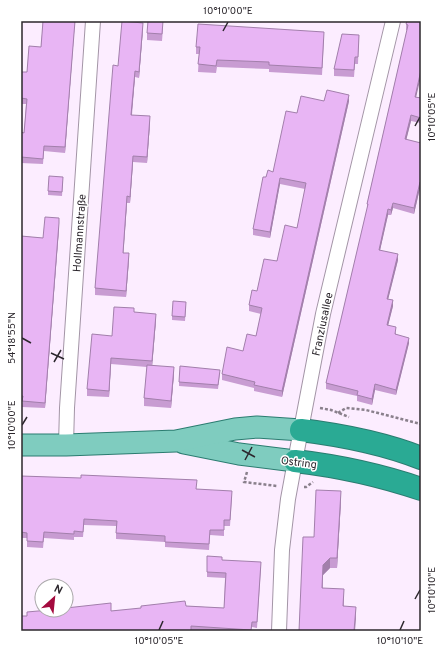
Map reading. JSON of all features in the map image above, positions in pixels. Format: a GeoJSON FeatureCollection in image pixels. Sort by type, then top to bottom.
{"type":"FeatureCollection","features":[{"type":"Feature","properties":{"kind":"highway","name":"Ostring"},"geometry":{"type":"LineString","coordinates":[[301,430],[338,435],[373,443],[420,457]]}},
{"type":"Feature","properties":{"kind":"highway","name":"Ostring"},"geometry":{"type":"LineString","coordinates":[[295,461],[341,467],[415,487]]}},
{"type":"Feature","properties":{"kind":"main road","name":"Ostring"},"geometry":{"type":"LineString","coordinates":[[21,445],[176,441],[235,429],[258,428],[301,430]]}},
{"type":"Feature","properties":{"kind":"main road","name":"Ostring"},"geometry":{"type":"LineString","coordinates":[[176,441],[239,454],[295,461]]}},
{"type":"Feature","properties":{"kind":"street","name":"Hollmannstraße"},"geometry":{"type":"LineString","coordinates":[[66,445],[67,408],[93,21]]}},
{"type":"Feature","properties":{"kind":"street","name":"Franziusallee"},"geometry":{"type":"LineString","coordinates":[[279,631],[282,550],[288,499],[324,314],[389,21]]}},
{"type":"Feature","properties":{"kind":"path"},"geometry":{"type":"LineString","coordinates":[[338,414],[346,408],[366,410],[421,424]]}},
{"type":"Feature","properties":{"kind":"building"},"geometry":{"type":"Polygon","coordinates":[[[43,21],[75,21],[65,147],[44,146],[43,159],[21,157],[21,132],[24,133],[27,99],[21,98],[21,72],[27,72],[29,46],[41,47],[43,21]]]}},
{"type":"Feature","properties":{"kind":"building"},"geometry":{"type":"Polygon","coordinates":[[[122,21],[143,23],[139,72],[135,71],[131,115],[150,116],[147,157],[133,156],[130,197],[127,196],[123,253],[129,253],[126,291],[95,288],[113,65],[118,66],[122,21]]]}},
{"type":"Feature","properties":{"kind":"building"},"geometry":{"type":"Polygon","coordinates":[[[148,21],[163,21],[162,34],[147,33],[148,21]]]}},
{"type":"Feature","properties":{"kind":"building"},"geometry":{"type":"Polygon","coordinates":[[[407,21],[421,21],[421,70],[415,97],[421,98],[421,118],[411,115],[405,139],[421,143],[421,182],[414,208],[393,203],[391,210],[388,209],[379,250],[398,254],[387,299],[393,300],[387,325],[396,327],[395,334],[409,338],[396,390],[375,384],[372,399],[357,395],[358,391],[326,383],[368,204],[408,25],[406,24],[407,21]]]}},
{"type":"Feature","properties":{"kind":"building"},"geometry":{"type":"Polygon","coordinates":[[[198,24],[324,32],[322,68],[269,65],[269,62],[217,60],[216,66],[198,64],[200,47],[196,47],[198,24]]]}},
{"type":"Feature","properties":{"kind":"building"},"geometry":{"type":"Polygon","coordinates":[[[342,34],[359,35],[358,57],[355,57],[354,70],[334,69],[342,34]]]}},
{"type":"Feature","properties":{"kind":"building"},"geometry":{"type":"Polygon","coordinates":[[[327,90],[349,95],[282,391],[254,385],[255,382],[222,374],[227,347],[243,351],[247,334],[256,336],[262,308],[249,305],[252,290],[257,291],[264,259],[277,261],[285,225],[297,228],[306,183],[280,178],[270,232],[253,229],[263,177],[266,177],[268,170],[273,172],[286,111],[297,113],[301,96],[324,101],[327,90]]]}},
{"type":"Feature","properties":{"kind":"building"},"geometry":{"type":"Polygon","coordinates":[[[49,176],[63,177],[62,192],[48,191],[49,176]]]}},
{"type":"Feature","properties":{"kind":"building"},"geometry":{"type":"Polygon","coordinates":[[[45,217],[59,218],[59,223],[45,403],[22,401],[23,396],[21,396],[21,236],[43,238],[45,217]]]}},
{"type":"Feature","properties":{"kind":"building"},"geometry":{"type":"Polygon","coordinates":[[[173,301],[186,302],[185,317],[172,316],[173,301]]]}},
{"type":"Feature","properties":{"kind":"building"},"geometry":{"type":"Polygon","coordinates":[[[114,307],[134,308],[134,312],[156,314],[152,361],[111,358],[109,391],[87,389],[92,334],[112,336],[114,307]]]}},
{"type":"Feature","properties":{"kind":"building"},"geometry":{"type":"Polygon","coordinates":[[[147,365],[174,367],[171,401],[144,398],[147,365]]]}},
{"type":"Feature","properties":{"kind":"building"},"geometry":{"type":"Polygon","coordinates":[[[180,366],[220,370],[218,385],[179,382],[180,366]]]}},
{"type":"Feature","properties":{"kind":"building"},"geometry":{"type":"Polygon","coordinates":[[[81,475],[197,480],[196,489],[232,491],[230,520],[224,520],[224,530],[210,530],[209,544],[165,542],[165,536],[116,533],[117,521],[84,519],[83,532],[74,531],[74,534],[44,532],[43,542],[27,541],[27,533],[21,532],[21,476],[81,478],[81,475]]]}},
{"type":"Feature","properties":{"kind":"building"},"geometry":{"type":"Polygon","coordinates":[[[316,490],[341,491],[337,558],[330,558],[323,565],[322,588],[344,589],[343,606],[356,607],[354,631],[299,631],[303,537],[314,537],[316,490]]]}},
{"type":"Feature","properties":{"kind":"building"},"geometry":{"type":"Polygon","coordinates":[[[207,556],[222,557],[222,560],[261,562],[257,622],[252,622],[251,630],[191,626],[191,631],[21,631],[21,616],[27,616],[27,612],[34,611],[34,618],[74,618],[74,607],[111,603],[111,611],[185,601],[186,606],[224,608],[226,573],[207,572],[207,556]]]}}]}
